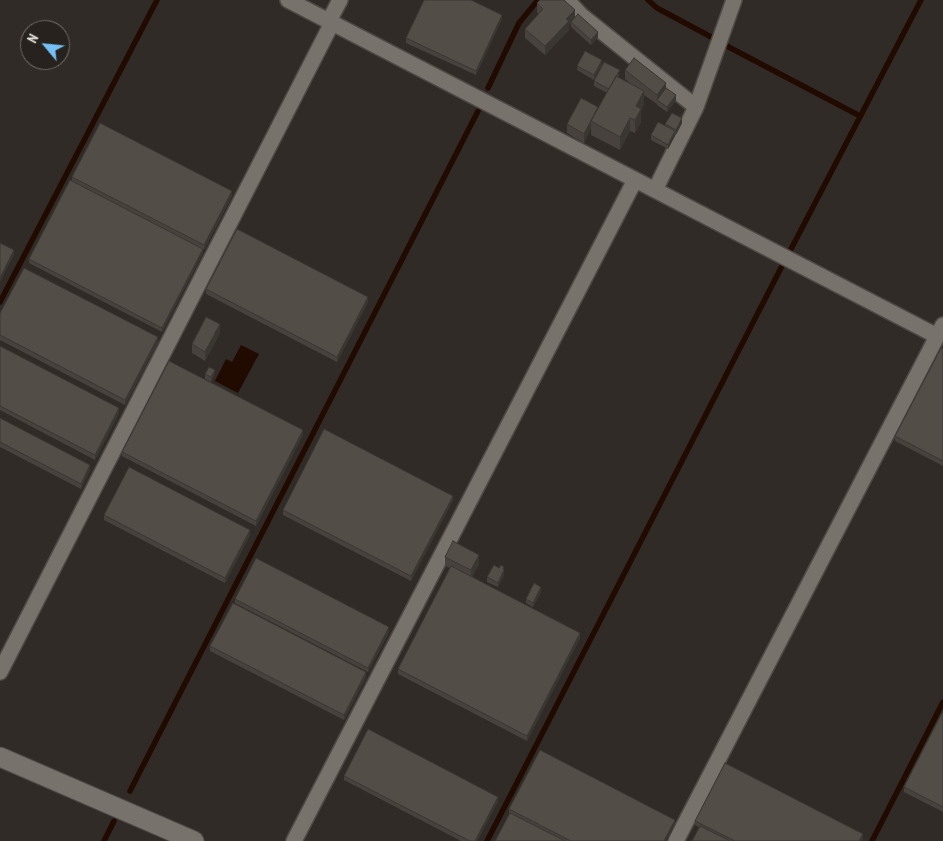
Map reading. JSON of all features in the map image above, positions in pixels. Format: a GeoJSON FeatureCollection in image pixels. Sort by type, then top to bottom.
{"type":"FeatureCollection","features":[{"type":"Feature","properties":{"kind":"street"},"geometry":{"type":"LineString","coordinates":[[288,0],[940,337],[676,841]]}},
{"type":"Feature","properties":{"kind":"street"},"geometry":{"type":"LineString","coordinates":[[0,672],[331,22],[340,0]]}},
{"type":"Feature","properties":{"kind":"street"},"geometry":{"type":"LineString","coordinates":[[567,0],[581,15],[696,107]]}},
{"type":"Feature","properties":{"kind":"street"},"geometry":{"type":"LineString","coordinates":[[655,190],[696,107],[734,0]]}},
{"type":"Feature","properties":{"kind":"street"},"geometry":{"type":"LineString","coordinates":[[294,841],[635,180]]}},
{"type":"Feature","properties":{"kind":"street"},"geometry":{"type":"LineString","coordinates":[[0,757],[194,841]]}},
{"type":"Feature","properties":{"kind":"shaded area"},"geometry":{"type":"Polygon","coordinates":[[[241,345],[259,354],[238,393],[215,381],[226,359],[232,362],[241,345]]]}},
{"type":"Feature","properties":{"kind":"building"},"geometry":{"type":"Polygon","coordinates":[[[424,0],[471,0],[502,15],[476,71],[406,38],[424,0]]]}},
{"type":"Feature","properties":{"kind":"building"},"geometry":{"type":"Polygon","coordinates":[[[540,0],[564,0],[575,10],[566,19],[569,21],[545,46],[525,29],[543,9],[537,3],[540,0]]]}},
{"type":"Feature","properties":{"kind":"building"},"geometry":{"type":"Polygon","coordinates":[[[578,14],[598,32],[591,40],[571,22],[578,14]]]}},
{"type":"Feature","properties":{"kind":"building"},"geometry":{"type":"Polygon","coordinates":[[[585,51],[602,60],[594,75],[577,66],[585,51]]]}},
{"type":"Feature","properties":{"kind":"building"},"geometry":{"type":"Polygon","coordinates":[[[634,58],[666,83],[657,95],[625,70],[634,58]]]}},
{"type":"Feature","properties":{"kind":"building"},"geometry":{"type":"Polygon","coordinates":[[[604,62],[620,70],[609,89],[594,81],[604,62]]]}},
{"type":"Feature","properties":{"kind":"building"},"geometry":{"type":"Polygon","coordinates":[[[616,76],[644,91],[636,106],[641,109],[635,120],[630,118],[620,137],[591,121],[616,76]]]}},
{"type":"Feature","properties":{"kind":"building"},"geometry":{"type":"Polygon","coordinates":[[[666,88],[676,95],[667,107],[657,100],[666,88]]]}},
{"type":"Feature","properties":{"kind":"building"},"geometry":{"type":"Polygon","coordinates":[[[581,98],[598,107],[584,134],[567,124],[581,98]]]}},
{"type":"Feature","properties":{"kind":"building"},"geometry":{"type":"Polygon","coordinates":[[[672,113],[682,118],[676,130],[665,124],[672,113]]]}},
{"type":"Feature","properties":{"kind":"building"},"geometry":{"type":"Polygon","coordinates":[[[658,122],[675,131],[668,145],[651,135],[658,122]]]}},
{"type":"Feature","properties":{"kind":"building"},"geometry":{"type":"Polygon","coordinates":[[[100,123],[232,191],[204,245],[72,177],[100,123]]]}},
{"type":"Feature","properties":{"kind":"building"},"geometry":{"type":"Polygon","coordinates":[[[70,180],[203,249],[162,328],[29,259],[70,180]]]}},
{"type":"Feature","properties":{"kind":"building"},"geometry":{"type":"Polygon","coordinates":[[[237,229],[368,297],[337,357],[206,289],[237,229]]]}},
{"type":"Feature","properties":{"kind":"building"},"geometry":{"type":"Polygon","coordinates":[[[0,243],[14,250],[0,278],[0,243]]]}},
{"type":"Feature","properties":{"kind":"building"},"geometry":{"type":"Polygon","coordinates":[[[24,268],[158,337],[125,400],[0,335],[0,313],[24,268]]]}},
{"type":"Feature","properties":{"kind":"building"},"geometry":{"type":"Polygon","coordinates":[[[206,317],[220,324],[205,352],[192,344],[206,317]]]}},
{"type":"Feature","properties":{"kind":"building"},"geometry":{"type":"Polygon","coordinates":[[[0,346],[119,408],[95,455],[0,406],[0,346]]]}},
{"type":"Feature","properties":{"kind":"building"},"geometry":{"type":"Polygon","coordinates":[[[941,348],[943,349],[943,461],[895,436],[941,348]]]}},
{"type":"Feature","properties":{"kind":"building"},"geometry":{"type":"Polygon","coordinates":[[[169,361],[303,430],[256,521],[122,452],[169,361]]]}},
{"type":"Feature","properties":{"kind":"building"},"geometry":{"type":"Polygon","coordinates":[[[209,367],[215,370],[211,377],[205,374],[209,367]]]}},
{"type":"Feature","properties":{"kind":"building"},"geometry":{"type":"Polygon","coordinates":[[[0,418],[90,465],[81,484],[0,442],[0,418]]]}},
{"type":"Feature","properties":{"kind":"building"},"geometry":{"type":"Polygon","coordinates":[[[324,429],[453,496],[411,576],[283,510],[324,429]]]}},
{"type":"Feature","properties":{"kind":"building"},"geometry":{"type":"Polygon","coordinates":[[[129,467],[250,530],[225,578],[104,515],[129,467]]]}},
{"type":"Feature","properties":{"kind":"building"},"geometry":{"type":"Polygon","coordinates":[[[453,541],[479,555],[471,570],[445,557],[453,541]]]}},
{"type":"Feature","properties":{"kind":"building"},"geometry":{"type":"Polygon","coordinates":[[[256,558],[389,627],[368,668],[235,599],[256,558]]]}},
{"type":"Feature","properties":{"kind":"building"},"geometry":{"type":"Polygon","coordinates":[[[494,565],[499,568],[501,565],[504,567],[498,583],[487,577],[494,565]]]}},
{"type":"Feature","properties":{"kind":"building"},"geometry":{"type":"Polygon","coordinates":[[[451,566],[580,633],[527,736],[398,669],[451,566]]]}},
{"type":"Feature","properties":{"kind":"building"},"geometry":{"type":"Polygon","coordinates":[[[534,583],[541,587],[533,603],[526,599],[534,583]]]}},
{"type":"Feature","properties":{"kind":"building"},"geometry":{"type":"Polygon","coordinates":[[[233,603],[366,672],[344,715],[210,646],[233,603]]]}},
{"type":"Feature","properties":{"kind":"building"},"geometry":{"type":"Polygon","coordinates":[[[943,711],[943,807],[904,787],[943,711]]]}},
{"type":"Feature","properties":{"kind":"building"},"geometry":{"type":"Polygon","coordinates":[[[368,729],[498,797],[475,841],[470,841],[344,776],[368,729]]]}},
{"type":"Feature","properties":{"kind":"building"},"geometry":{"type":"Polygon","coordinates":[[[540,750],[675,820],[664,841],[571,841],[509,809],[540,750]]]}},
{"type":"Feature","properties":{"kind":"building"},"geometry":{"type":"Polygon","coordinates":[[[725,763],[863,834],[859,841],[735,841],[695,821],[725,763]]]}},
{"type":"Feature","properties":{"kind":"building"},"geometry":{"type":"Polygon","coordinates":[[[510,813],[565,841],[495,841],[510,813]]]}},
{"type":"Feature","properties":{"kind":"building"},"geometry":{"type":"Polygon","coordinates":[[[700,826],[730,841],[692,841],[700,826]]]}},
{"type":"Feature","properties":{"kind":"waterway"},"geometry":{"type":"LineString","coordinates":[[0,302],[157,0]]}},
{"type":"Feature","properties":{"kind":"waterway"},"geometry":{"type":"LineString","coordinates":[[488,88],[519,23],[538,0]]}},
{"type":"Feature","properties":{"kind":"waterway"},"geometry":{"type":"LineString","coordinates":[[648,0],[657,8],[713,38]]}},
{"type":"Feature","properties":{"kind":"waterway"},"geometry":{"type":"LineString","coordinates":[[790,251],[921,0]]}},
{"type":"Feature","properties":{"kind":"waterway"},"geometry":{"type":"LineString","coordinates":[[723,44],[860,116]]}},
{"type":"Feature","properties":{"kind":"waterway"},"geometry":{"type":"LineString","coordinates":[[130,791],[478,111]]}},
{"type":"Feature","properties":{"kind":"waterway"},"geometry":{"type":"LineString","coordinates":[[487,841],[782,266]]}},
{"type":"Feature","properties":{"kind":"waterway"},"geometry":{"type":"LineString","coordinates":[[872,841],[943,702]]}},
{"type":"Feature","properties":{"kind":"waterway"},"geometry":{"type":"LineString","coordinates":[[104,841],[114,821]]}}]}
